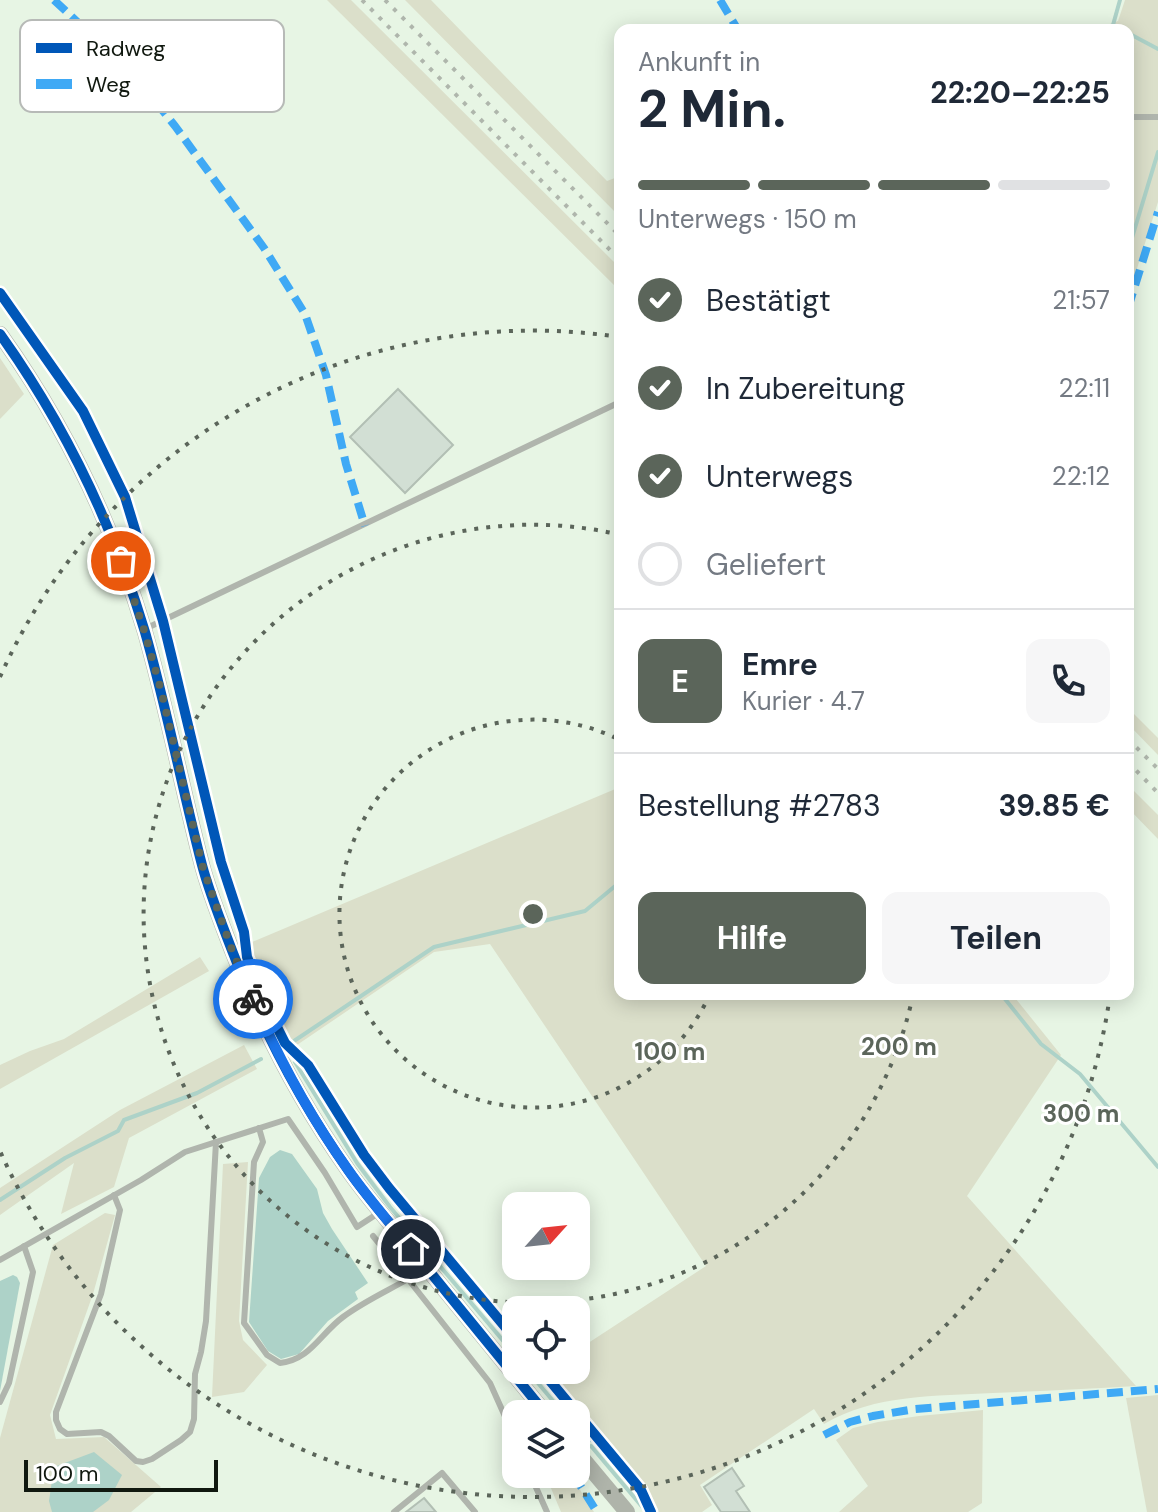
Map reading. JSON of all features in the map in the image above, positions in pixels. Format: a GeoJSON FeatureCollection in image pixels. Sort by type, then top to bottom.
{"type":"FeatureCollection","features":[{"type":"Feature","properties":{"kind":"street"},"geometry":{"type":"LineString","coordinates":[[0,334],[64,433],[113,538],[161,690],[203,868],[233,953],[270,1040],[348,1170],[534,1400]]}},
{"type":"Feature","properties":{"kind":"street"},"geometry":{"type":"LineString","coordinates":[[590,1468],[627,1512]]}},
{"type":"Feature","properties":{"kind":"lane"},"geometry":{"type":"LineString","coordinates":[[1134,117],[1158,117]]}},
{"type":"Feature","properties":{"kind":"lane"},"geometry":{"type":"LineString","coordinates":[[144,630],[614,405]]}},
{"type":"Feature","properties":{"kind":"lane"},"geometry":{"type":"LineString","coordinates":[[0,1260],[185,1152],[288,1119],[357,1227],[380,1212]]}},
{"type":"Feature","properties":{"kind":"lane"},"geometry":{"type":"LineString","coordinates":[[259,1128],[263,1142],[254,1162],[244,1323],[267,1355],[280,1363],[301,1357],[346,1315],[408,1279]]}},
{"type":"Feature","properties":{"kind":"lane"},"geometry":{"type":"LineString","coordinates":[[114,1195],[120,1210],[101,1294],[65,1386],[56,1420],[60,1429],[67,1434],[101,1432],[136,1461],[143,1462],[181,1440],[190,1432],[194,1419],[195,1374],[206,1321],[216,1142]]}},
{"type":"Feature","properties":{"kind":"lane"},"geometry":{"type":"LineString","coordinates":[[373,1236],[490,1383],[502,1410]]}},
{"type":"Feature","properties":{"kind":"lane"},"geometry":{"type":"LineString","coordinates":[[0,1402],[9,1383],[33,1272],[24,1246]]}},
{"type":"Feature","properties":{"kind":"lane"},"geometry":{"type":"LineString","coordinates":[[394,1512],[442,1473],[475,1512]]}},
{"type":"Feature","properties":{"kind":"lane"},"geometry":{"type":"LineString","coordinates":[[536,1488],[547,1512]]}},
{"type":"Feature","properties":{"kind":"green space"},"geometry":{"type":"Polygon","coordinates":[[[327,0],[351,0],[614,262],[614,285],[327,0]]]}},
{"type":"Feature","properties":{"kind":"green space"},"geometry":{"type":"Polygon","coordinates":[[[405,0],[431,0],[607,181],[614,178],[614,211],[405,0]]]}},
{"type":"Feature","properties":{"kind":"green space"},"geometry":{"type":"Polygon","coordinates":[[[1125,0],[1158,0],[1158,202],[1134,278],[1134,24],[1110,24],[1118,21],[1125,0]]]}},
{"type":"Feature","properties":{"kind":"green space"},"geometry":{"type":"Polygon","coordinates":[[[0,358],[24,394],[0,419],[0,358]]]}},
{"type":"Feature","properties":{"kind":"green space"},"geometry":{"type":"Polygon","coordinates":[[[1134,714],[1158,738],[1158,755],[1134,730],[1134,714]]]}},
{"type":"Feature","properties":{"kind":"green space"},"geometry":{"type":"Polygon","coordinates":[[[614,790],[614,1000],[1017,1000],[1061,1055],[967,1196],[1136,1386],[906,1398],[864,1407],[824,1424],[814,1409],[700,1485],[712,1505],[702,1512],[655,1512],[645,1486],[590,1420],[590,1400],[573,1400],[560,1384],[590,1384],[590,1342],[706,1266],[490,944],[434,952],[294,1047],[252,957],[252,942],[614,790]]]}},
{"type":"Feature","properties":{"kind":"green space"},"geometry":{"type":"Polygon","coordinates":[[[1134,791],[1158,815],[1158,839],[1134,814],[1134,791]]]}},
{"type":"Feature","properties":{"kind":"green space"},"geometry":{"type":"Polygon","coordinates":[[[200,957],[209,971],[0,1089],[0,1065],[64,1039],[200,957]]]}},
{"type":"Feature","properties":{"kind":"green space"},"geometry":{"type":"Polygon","coordinates":[[[244,1045],[257,1069],[129,1138],[114,1187],[61,1214],[74,1163],[0,1215],[0,1188],[120,1110],[244,1045]]]}},
{"type":"Feature","properties":{"kind":"green space"},"geometry":{"type":"Polygon","coordinates":[[[248,1162],[239,1321],[243,1340],[267,1365],[244,1392],[212,1397],[223,1164],[248,1162]]]}},
{"type":"Feature","properties":{"kind":"green space"},"geometry":{"type":"Polygon","coordinates":[[[105,1213],[115,1215],[93,1294],[50,1415],[56,1439],[104,1437],[161,1487],[131,1512],[0,1512],[0,1438],[53,1245],[105,1213]]]}},
{"type":"Feature","properties":{"kind":"green space"},"geometry":{"type":"Polygon","coordinates":[[[1158,1395],[1158,1512],[1147,1512],[1126,1398],[1158,1395]]]}},
{"type":"Feature","properties":{"kind":"green space"},"geometry":{"type":"Polygon","coordinates":[[[983,1410],[982,1503],[968,1512],[839,1512],[868,1486],[836,1440],[853,1428],[878,1422],[983,1410]]]}},
{"type":"Feature","properties":{"kind":"green space"},"geometry":{"type":"Polygon","coordinates":[[[551,1488],[579,1488],[594,1512],[561,1512],[551,1488]]]}},
{"type":"Feature","properties":{"kind":"water"},"geometry":{"type":"Polygon","coordinates":[[[280,1150],[292,1154],[317,1189],[323,1213],[368,1283],[355,1292],[358,1299],[328,1321],[299,1354],[281,1359],[268,1351],[249,1322],[259,1178],[270,1157],[280,1150]]]}},
{"type":"Feature","properties":{"kind":"water"},"geometry":{"type":"Polygon","coordinates":[[[13,1275],[20,1283],[0,1391],[0,1281],[13,1275]]]}},
{"type":"Feature","properties":{"kind":"water"},"geometry":{"type":"Polygon","coordinates":[[[94,1452],[122,1475],[109,1500],[93,1512],[52,1512],[49,1501],[54,1467],[94,1452]]]}},
{"type":"Feature","properties":{"kind":"building"},"geometry":{"type":"Polygon","coordinates":[[[398,389],[453,445],[405,493],[350,437],[398,389]]]}},
{"type":"Feature","properties":{"kind":"building"},"geometry":{"type":"Polygon","coordinates":[[[732,1468],[744,1486],[736,1491],[750,1512],[721,1512],[704,1487],[732,1468]]]}},
{"type":"Feature","properties":{"kind":"building"},"geometry":{"type":"Polygon","coordinates":[[[424,1498],[436,1512],[406,1512],[424,1498]]]}},
{"type":"Feature","properties":{"kind":"waterway"},"geometry":{"type":"LineString","coordinates":[[1113,24],[1120,0]]}},
{"type":"Feature","properties":{"kind":"waterway"},"geometry":{"type":"LineString","coordinates":[[1134,36],[1158,49]]}},
{"type":"Feature","properties":{"kind":"waterway"},"geometry":{"type":"LineString","coordinates":[[1134,231],[1158,152]]}},
{"type":"Feature","properties":{"kind":"waterway"},"geometry":{"type":"LineString","coordinates":[[294,1041],[434,947],[585,911],[614,887]]}},
{"type":"Feature","properties":{"kind":"waterway"},"geometry":{"type":"LineString","coordinates":[[1006,1000],[1041,1044],[1080,1074],[1158,1167]]}},
{"type":"Feature","properties":{"kind":"waterway"},"geometry":{"type":"LineString","coordinates":[[0,1200],[65,1158],[118,1131],[124,1120],[197,1093],[261,1059]]}},
{"type":"Feature","properties":{"kind":"waterway"},"geometry":{"type":"LineString","coordinates":[[295,1062],[357,1163],[390,1207],[502,1339]]}},
{"type":"Feature","properties":{"kind":"waterway"},"geometry":{"type":"LineString","coordinates":[[539,1384],[552,1400]]}},
{"type":"Feature","properties":{"kind":"waterway"},"geometry":{"type":"LineString","coordinates":[[591,1446],[644,1509]]}},
{"type":"Feature","properties":{"kind":"railway"},"geometry":{"type":"LineString","coordinates":[[362,0],[614,254]]}},
{"type":"Feature","properties":{"kind":"railway"},"geometry":{"type":"LineString","coordinates":[[385,0],[614,230]]}},
{"type":"Feature","properties":{"kind":"railway"},"geometry":{"type":"LineString","coordinates":[[1134,745],[1158,769]]}},
{"type":"Feature","properties":{"kind":"railway"},"geometry":{"type":"LineString","coordinates":[[1134,768],[1158,793]]}},
{"type":"Feature","properties":{"kind":"marked path"},"geometry":{"type":"LineString","coordinates":[[54,0],[75,20]]}},
{"type":"Feature","properties":{"kind":"marked path"},"geometry":{"type":"LineString","coordinates":[[720,0],[734,24]]}},
{"type":"Feature","properties":{"kind":"marked path"},"geometry":{"type":"LineString","coordinates":[[164,112],[264,248],[305,314],[326,375],[346,464],[365,526]]}},
{"type":"Feature","properties":{"kind":"marked path"},"geometry":{"type":"LineString","coordinates":[[1134,289],[1158,212]]}},
{"type":"Feature","properties":{"kind":"marked path"},"geometry":{"type":"LineString","coordinates":[[824,1435],[850,1422],[915,1409],[1158,1389]]}},
{"type":"Feature","properties":{"kind":"marked path"},"geometry":{"type":"LineString","coordinates":[[590,1437],[594,1433]]}},
{"type":"Feature","properties":{"kind":"marked path"},"geometry":{"type":"LineString","coordinates":[[582,1488],[597,1512]]}},
{"type":"Feature","properties":{"kind":"cycle path"},"geometry":{"type":"LineString","coordinates":[[0,293],[83,411],[125,497],[163,621],[221,862],[253,971]]}},
{"type":"Feature","properties":{"kind":"cycle path"},"geometry":{"type":"LineString","coordinates":[[0,334],[66,440],[118,553],[153,661],[205,876],[244,981],[270,1037],[314,1119],[356,1181],[535,1400]]}},
{"type":"Feature","properties":{"kind":"cycle path"},"geometry":{"type":"LineString","coordinates":[[277,1027],[285,1043],[308,1065],[364,1155],[389,1188],[502,1323]]}},
{"type":"Feature","properties":{"kind":"cycle path"},"geometry":{"type":"LineString","coordinates":[[553,1384],[641,1490],[651,1512]]}},
{"type":"Feature","properties":{"kind":"way so far"},"geometry":{"type":"LineString","coordinates":[[121,561],[161,690],[203,868],[253,999]]}},
{"type":"Feature","properties":{"kind":"route"},"geometry":{"type":"LineString","coordinates":[[253,999],[270,1040],[307,1106],[348,1170],[411,1249]]}}]}
